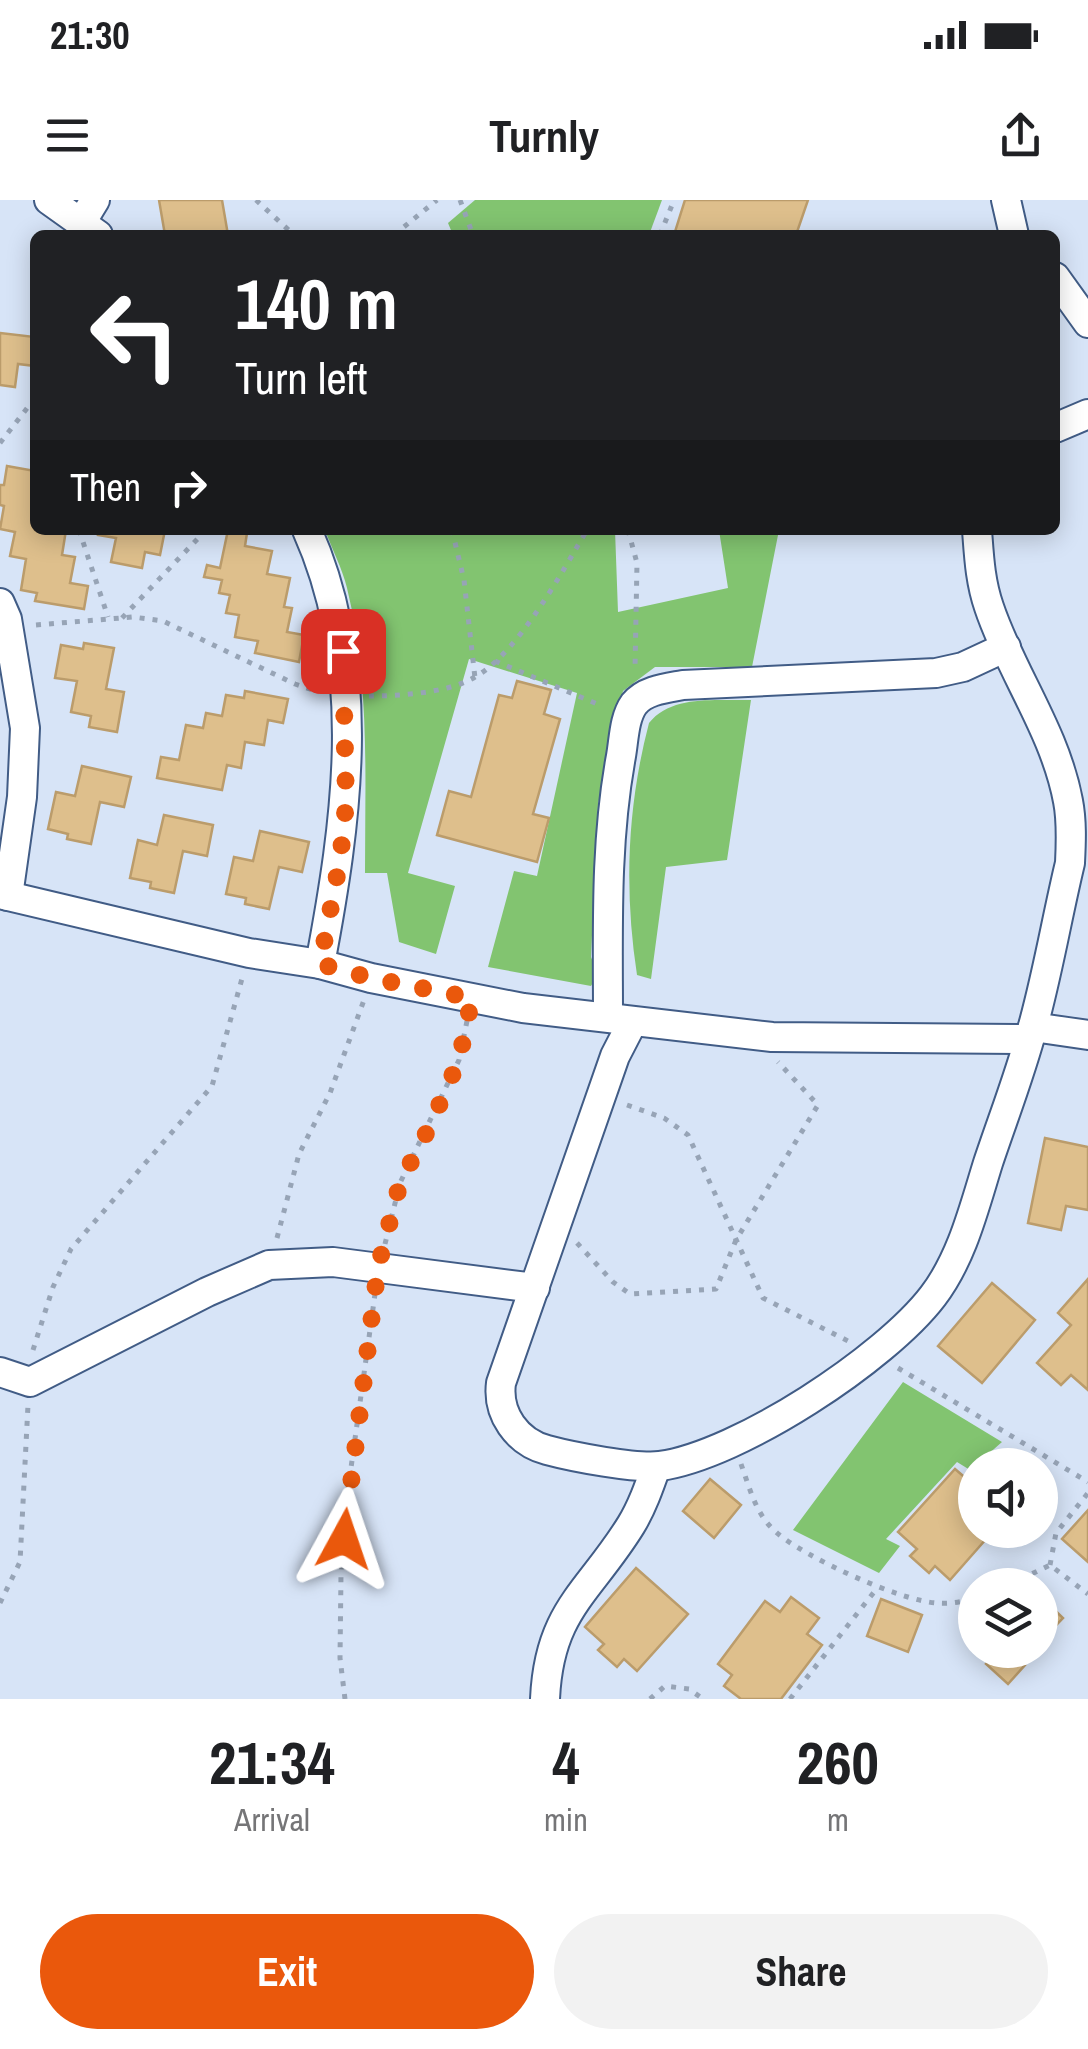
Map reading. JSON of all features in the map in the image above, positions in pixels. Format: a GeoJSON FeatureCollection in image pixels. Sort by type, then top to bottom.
{"type":"FeatureCollection","features":[{"type":"Feature","properties":{"kind":"street"},"geometry":{"type":"LineString","coordinates":[[49,200],[91,219]]}},
{"type":"Feature","properties":{"kind":"street"},"geometry":{"type":"LineString","coordinates":[[1060,283],[1088,323]]}},
{"type":"Feature","properties":{"kind":"street"},"geometry":{"type":"LineString","coordinates":[[1060,426],[1088,414]]}},
{"type":"Feature","properties":{"kind":"street"},"geometry":{"type":"LineString","coordinates":[[308,535],[334,608],[343,651],[346,804],[340,860],[320,964]]}},
{"type":"Feature","properties":{"kind":"street"},"geometry":{"type":"LineString","coordinates":[[977,535],[980,575],[989,608],[1062,773],[1070,805],[1070,863],[1031,1033],[953,1266],[905,1328],[874,1354],[733,1443],[656,1467],[534,1447],[517,1433],[498,1402],[602,1096],[620,1020],[610,830],[632,709],[649,692],[683,685],[936,673],[963,667],[1006,647]]}},
{"type":"Feature","properties":{"kind":"street"},"geometry":{"type":"LineString","coordinates":[[4,614],[24,728],[22,797],[4,895],[371,978],[620,1020],[772,1037],[1088,1034]]}},
{"type":"Feature","properties":{"kind":"street"},"geometry":{"type":"LineString","coordinates":[[0,1372],[30,1382],[269,1265],[334,1262],[534,1288]]}},
{"type":"Feature","properties":{"kind":"street"},"geometry":{"type":"LineString","coordinates":[[545,1699],[546,1668],[564,1618],[631,1524],[656,1467]]}},
{"type":"Feature","properties":{"kind":"path"},"geometry":{"type":"LineString","coordinates":[[256,200],[289,230]]}},
{"type":"Feature","properties":{"kind":"path"},"geometry":{"type":"LineString","coordinates":[[400,230],[437,200]]}},
{"type":"Feature","properties":{"kind":"path"},"geometry":{"type":"LineString","coordinates":[[460,200],[471,230]]}},
{"type":"Feature","properties":{"kind":"path"},"geometry":{"type":"LineString","coordinates":[[662,230],[674,200]]}},
{"type":"Feature","properties":{"kind":"path"},"geometry":{"type":"LineString","coordinates":[[0,443],[30,404]]}},
{"type":"Feature","properties":{"kind":"path"},"geometry":{"type":"LineString","coordinates":[[82,535],[108,619]]}},
{"type":"Feature","properties":{"kind":"path"},"geometry":{"type":"LineString","coordinates":[[122,618],[201,535]]}},
{"type":"Feature","properties":{"kind":"path"},"geometry":{"type":"LineString","coordinates":[[453,535],[464,580],[474,678]]}},
{"type":"Feature","properties":{"kind":"path"},"geometry":{"type":"LineString","coordinates":[[4,614],[163,621],[295,684],[344,696],[395,696],[474,678],[495,661],[549,594],[584,535]]}},
{"type":"Feature","properties":{"kind":"path"},"geometry":{"type":"LineString","coordinates":[[495,661],[632,709],[638,563],[630,535]]}},
{"type":"Feature","properties":{"kind":"path"},"geometry":{"type":"LineString","coordinates":[[0,1603],[20,1562],[32,1352],[52,1287],[72,1249],[212,1086],[248,952]]}},
{"type":"Feature","properties":{"kind":"path"},"geometry":{"type":"LineString","coordinates":[[269,1265],[299,1154],[330,1093],[371,978]]}},
{"type":"Feature","properties":{"kind":"path"},"geometry":{"type":"LineString","coordinates":[[346,1699],[340,1658],[346,1504],[378,1267],[400,1183],[459,1060],[472,998]]}},
{"type":"Feature","properties":{"kind":"path"},"geometry":{"type":"LineString","coordinates":[[558,1222],[613,1282],[630,1294],[716,1289],[736,1240],[818,1106],[770,1054],[772,1037]]}},
{"type":"Feature","properties":{"kind":"path"},"geometry":{"type":"LineString","coordinates":[[602,1096],[664,1118],[688,1135],[763,1298],[874,1354],[1088,1482]]}},
{"type":"Feature","properties":{"kind":"path"},"geometry":{"type":"LineString","coordinates":[[733,1443],[758,1512],[776,1533],[878,1587],[934,1604],[958,1600]]}},
{"type":"Feature","properties":{"kind":"path"},"geometry":{"type":"LineString","coordinates":[[1050,1565],[1056,1532],[1088,1492]]}},
{"type":"Feature","properties":{"kind":"path"},"geometry":{"type":"LineString","coordinates":[[1044,1568],[1050,1565]]}},
{"type":"Feature","properties":{"kind":"path"},"geometry":{"type":"LineString","coordinates":[[1050,1565],[1088,1594]]}},
{"type":"Feature","properties":{"kind":"path"},"geometry":{"type":"LineString","coordinates":[[790,1699],[878,1587]]}},
{"type":"Feature","properties":{"kind":"path"},"geometry":{"type":"LineString","coordinates":[[650,1699],[665,1686],[689,1689],[704,1699]]}},
{"type":"Feature","properties":{"kind":"green space"},"geometry":{"type":"Polygon","coordinates":[[[475,200],[662,200],[651,230],[451,230],[448,223],[475,200]]]}},
{"type":"Feature","properties":{"kind":"green space"},"geometry":{"type":"Polygon","coordinates":[[[327,535],[615,535],[618,612],[728,588],[720,535],[778,535],[752,667],[655,667],[623,691],[598,804],[591,957],[598,974],[591,986],[488,967],[514,871],[537,876],[577,693],[469,659],[408,873],[455,886],[436,954],[399,942],[387,873],[365,873],[365,730],[360,658],[340,566],[327,535]]]}},
{"type":"Feature","properties":{"kind":"green space"},"geometry":{"type":"Polygon","coordinates":[[[751,700],[727,860],[666,867],[651,979],[637,975],[630,912],[630,849],[636,786],[649,723],[682,703],[751,700]]]}},
{"type":"Feature","properties":{"kind":"green space"},"geometry":{"type":"Polygon","coordinates":[[[903,1382],[1002,1442],[995,1448],[958,1448],[958,1463],[886,1539],[900,1546],[879,1573],[793,1530],[903,1382]]]}},
{"type":"Feature","properties":{"kind":"building"},"geometry":{"type":"Polygon","coordinates":[[[159,200],[222,200],[227,230],[164,230],[159,200]]]}},
{"type":"Feature","properties":{"kind":"building"},"geometry":{"type":"Polygon","coordinates":[[[685,200],[808,200],[798,230],[676,230],[685,200]]]}},
{"type":"Feature","properties":{"kind":"building"},"geometry":{"type":"Polygon","coordinates":[[[0,333],[30,336],[30,365],[18,364],[15,387],[0,385],[0,333]]]}},
{"type":"Feature","properties":{"kind":"building"},"geometry":{"type":"Polygon","coordinates":[[[7,466],[30,470],[30,535],[65,535],[62,555],[75,557],[70,583],[88,586],[84,609],[35,601],[37,593],[21,590],[26,559],[10,556],[15,532],[0,529],[4,506],[0,505],[0,485],[4,485],[7,466]]]}},
{"type":"Feature","properties":{"kind":"building"},"geometry":{"type":"Polygon","coordinates":[[[98,535],[164,535],[160,555],[145,552],[142,568],[111,562],[116,538],[98,535]]]}},
{"type":"Feature","properties":{"kind":"building"},"geometry":{"type":"Polygon","coordinates":[[[227,535],[247,535],[245,546],[272,551],[267,574],[290,578],[284,607],[292,608],[287,632],[304,635],[299,662],[255,653],[258,641],[235,637],[239,615],[226,613],[230,595],[219,593],[222,580],[204,577],[207,565],[220,568],[227,535]]]}},
{"type":"Feature","properties":{"kind":"building"},"geometry":{"type":"Polygon","coordinates":[[[84,643],[114,648],[106,689],[124,692],[117,732],[89,727],[91,716],[71,712],[77,681],[55,678],[61,645],[83,649],[84,643]]]}},
{"type":"Feature","properties":{"kind":"building"},"geometry":{"type":"Polygon","coordinates":[[[517,681],[551,690],[544,714],[560,719],[533,814],[549,818],[537,862],[437,835],[449,791],[471,797],[499,695],[512,698],[517,681]]]}},
{"type":"Feature","properties":{"kind":"building"},"geometry":{"type":"Polygon","coordinates":[[[245,691],[288,699],[283,723],[268,720],[264,745],[245,742],[241,768],[227,765],[222,790],[157,778],[161,757],[179,760],[186,725],[203,728],[206,713],[222,716],[226,695],[244,698],[245,691]]]}},
{"type":"Feature","properties":{"kind":"building"},"geometry":{"type":"Polygon","coordinates":[[[82,766],[131,777],[124,807],[100,802],[91,844],[67,839],[68,834],[48,829],[56,792],[75,796],[82,766]]]}},
{"type":"Feature","properties":{"kind":"building"},"geometry":{"type":"Polygon","coordinates":[[[164,815],[213,825],[207,856],[183,851],[174,893],[150,888],[151,882],[130,878],[138,840],[157,845],[164,815]]]}},
{"type":"Feature","properties":{"kind":"building"},"geometry":{"type":"Polygon","coordinates":[[[260,831],[309,842],[302,872],[279,867],[269,909],[245,904],[246,898],[226,894],[234,857],[253,861],[260,831]]]}},
{"type":"Feature","properties":{"kind":"building"},"geometry":{"type":"Polygon","coordinates":[[[1045,1138],[1088,1147],[1088,1210],[1066,1206],[1061,1230],[1028,1223],[1045,1138]]]}},
{"type":"Feature","properties":{"kind":"building"},"geometry":{"type":"Polygon","coordinates":[[[1088,1279],[1088,1390],[1071,1375],[1061,1385],[1037,1363],[1071,1325],[1058,1313],[1088,1279]]]}},
{"type":"Feature","properties":{"kind":"building"},"geometry":{"type":"Polygon","coordinates":[[[992,1283],[1035,1320],[982,1383],[938,1346],[992,1283]]]}},
{"type":"Feature","properties":{"kind":"building"},"geometry":{"type":"Polygon","coordinates":[[[955,1469],[958,1472],[958,1548],[978,1548],[950,1580],[935,1566],[929,1573],[910,1556],[917,1549],[898,1532],[955,1469]]]}},
{"type":"Feature","properties":{"kind":"building"},"geometry":{"type":"Polygon","coordinates":[[[710,1479],[741,1505],[714,1538],[683,1511],[710,1479]]]}},
{"type":"Feature","properties":{"kind":"building"},"geometry":{"type":"Polygon","coordinates":[[[1088,1510],[1088,1562],[1062,1539],[1088,1510]]]}},
{"type":"Feature","properties":{"kind":"building"},"geometry":{"type":"Polygon","coordinates":[[[636,1568],[688,1614],[637,1671],[624,1659],[617,1667],[598,1650],[604,1644],[585,1627],[636,1568]]]}},
{"type":"Feature","properties":{"kind":"building"},"geometry":{"type":"Polygon","coordinates":[[[791,1597],[819,1618],[807,1634],[822,1645],[781,1699],[741,1699],[724,1686],[732,1675],[718,1664],[765,1601],[780,1612],[791,1597]]]}},
{"type":"Feature","properties":{"kind":"building"},"geometry":{"type":"Polygon","coordinates":[[[881,1599],[922,1615],[908,1652],[867,1636],[881,1599]]]}},
{"type":"Feature","properties":{"kind":"building"},"geometry":{"type":"Polygon","coordinates":[[[990,1668],[1022,1668],[1008,1684],[990,1668]]]}},
{"type":"Feature","properties":{"kind":"route"},"geometry":{"type":"LineString","coordinates":[[343,651],[346,804],[340,860],[320,964],[472,998],[459,1060],[400,1183],[378,1267],[344,1539]]}}]}
